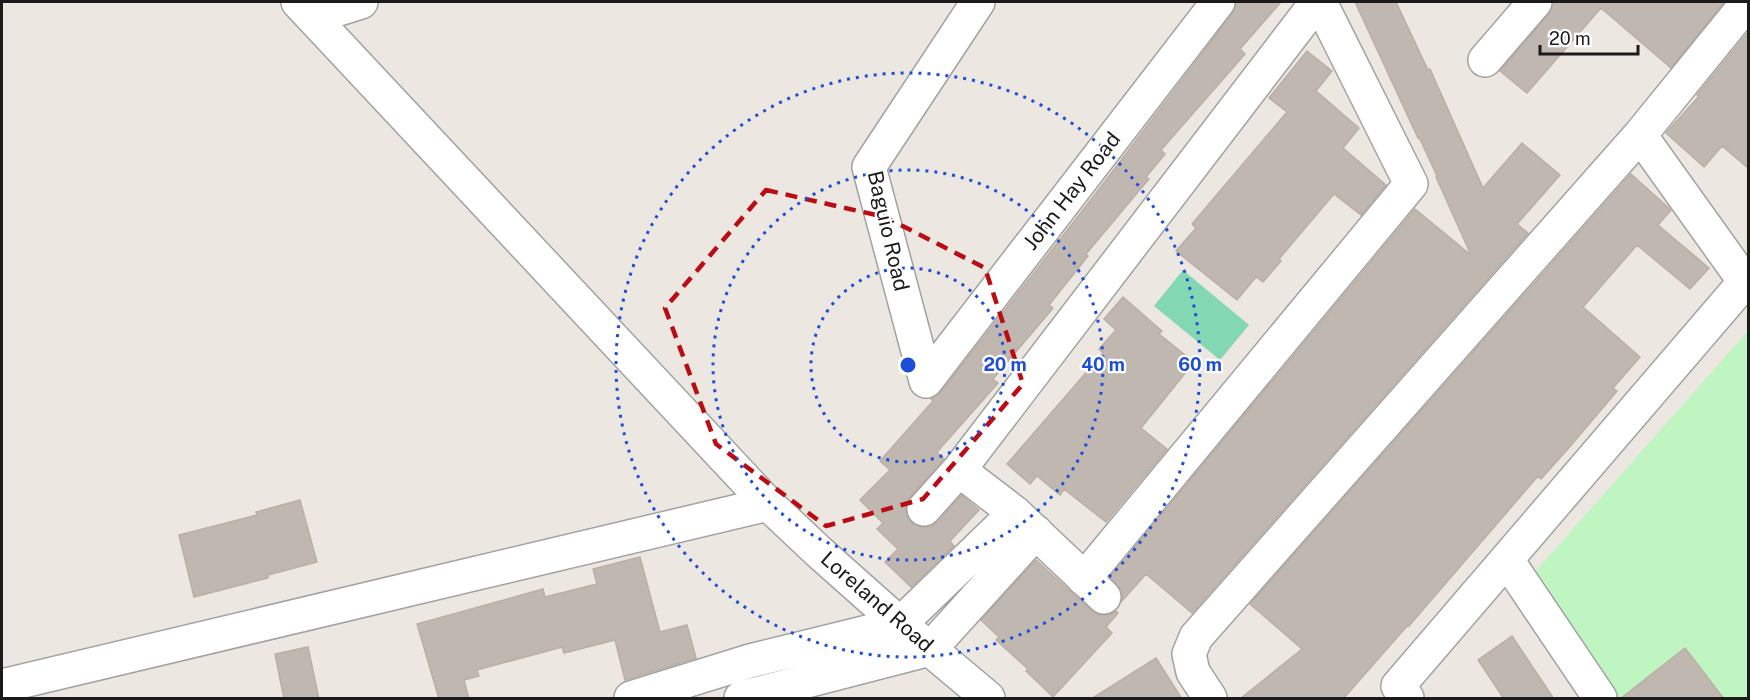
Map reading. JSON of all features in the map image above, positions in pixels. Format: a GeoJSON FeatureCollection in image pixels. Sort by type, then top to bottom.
{"type":"FeatureCollection","features":[{"type":"Feature","properties":{"kind":"street"},"geometry":{"type":"LineString","coordinates":[[306,9],[361,2]]}},
{"type":"Feature","properties":{"kind":"street","name":"Baguio Road"},"geometry":{"type":"LineString","coordinates":[[926,381],[869,166],[978,2]]}},
{"type":"Feature","properties":{"kind":"street","name":"John Hay Road"},"geometry":{"type":"LineString","coordinates":[[926,381],[1218,2]]}},
{"type":"Feature","properties":{"kind":"street"},"geometry":{"type":"LineString","coordinates":[[924,509],[959,470],[1319,2],[1411,184],[1094,588],[1026,522],[959,470]]}},
{"type":"Feature","properties":{"kind":"street"},"geometry":{"type":"LineString","coordinates":[[1485,60],[1535,2]]}},
{"type":"Feature","properties":{"kind":"street"},"geometry":{"type":"LineString","coordinates":[[1210,699],[1193,672],[1189,654],[1196,637],[1640,135],[1749,2]]}},
{"type":"Feature","properties":{"kind":"street","name":"Loreland Road"},"geometry":{"type":"LineString","coordinates":[[306,9],[768,504],[900,624],[988,699]]}},
{"type":"Feature","properties":{"kind":"street"},"geometry":{"type":"LineString","coordinates":[[1407,699],[1398,686],[1747,282],[1640,135]]}},
{"type":"Feature","properties":{"kind":"street"},"geometry":{"type":"LineString","coordinates":[[2,686],[768,504]]}},
{"type":"Feature","properties":{"kind":"street"},"geometry":{"type":"LineString","coordinates":[[632,699],[750,661],[900,624],[1026,522]]}},
{"type":"Feature","properties":{"kind":"street"},"geometry":{"type":"LineString","coordinates":[[741,699],[930,649],[1026,522]]}},
{"type":"Feature","properties":{"kind":"street"},"geometry":{"type":"LineString","coordinates":[[1507,560],[1600,699]]}},
{"type":"Feature","properties":{"kind":"highlighted area"},"geometry":{"type":"Polygon","coordinates":[[[766,190],[885,217],[985,268],[1023,384],[923,499],[826,526],[716,444],[665,308],[766,190]]]}},
{"type":"Feature","properties":{"kind":"green space"},"geometry":{"type":"Polygon","coordinates":[[[1183,270],[1249,325],[1220,360],[1154,306],[1183,270]]]}},
{"type":"Feature","properties":{"kind":"green space"},"geometry":{"type":"Polygon","coordinates":[[[1748,331],[1748,698],[1619,698],[1535,572],[1748,331]]]}},
{"type":"Feature","properties":{"kind":"building"},"geometry":{"type":"Polygon","coordinates":[[[1236,2],[1281,2],[1240,49],[1245,54],[1161,150],[1165,154],[1146,177],[1149,179],[1086,254],[1088,256],[1049,305],[1053,308],[993,379],[998,383],[937,452],[944,459],[910,497],[906,506],[906,515],[912,523],[921,527],[930,527],[938,522],[961,495],[979,510],[950,541],[954,546],[911,587],[885,562],[898,549],[877,529],[883,523],[860,500],[890,470],[880,461],[933,401],[931,399],[941,392],[1093,197],[1233,13],[1236,2]]]}},
{"type":"Feature","properties":{"kind":"building"},"geometry":{"type":"Polygon","coordinates":[[[1355,2],[1396,2],[1428,70],[1430,69],[1483,188],[1522,143],[1560,175],[1517,224],[1528,233],[1192,613],[1146,574],[1122,601],[1122,591],[1110,577],[1415,209],[1471,255],[1437,176],[1355,2]]]}},
{"type":"Feature","properties":{"kind":"building"},"geometry":{"type":"Polygon","coordinates":[[[1553,2],[1724,2],[1671,68],[1601,8],[1527,93],[1500,71],[1549,14],[1553,2]]]}},
{"type":"Feature","properties":{"kind":"building"},"geometry":{"type":"Polygon","coordinates":[[[1749,31],[1749,169],[1722,146],[1704,167],[1666,133],[1699,96],[1697,95],[1749,31]]]}},
{"type":"Feature","properties":{"kind":"building"},"geometry":{"type":"Polygon","coordinates":[[[1307,51],[1332,71],[1316,91],[1359,128],[1343,148],[1386,185],[1361,215],[1334,194],[1279,259],[1281,261],[1263,282],[1256,277],[1237,300],[1176,251],[1196,228],[1192,224],[1287,112],[1269,98],[1307,51]]]}},
{"type":"Feature","properties":{"kind":"building"},"geometry":{"type":"Polygon","coordinates":[[[1631,174],[1671,210],[1658,225],[1709,268],[1690,289],[1637,245],[1583,307],[1640,357],[1613,388],[1617,391],[1567,450],[1541,479],[1538,476],[1343,699],[1240,699],[1302,649],[1250,604],[1631,174]]]}},
{"type":"Feature","properties":{"kind":"building"},"geometry":{"type":"Polygon","coordinates":[[[1123,297],[1162,331],[1159,334],[1194,362],[1141,428],[1167,449],[1106,522],[1064,489],[1060,495],[1037,476],[1030,484],[1007,464],[1103,353],[1099,349],[1116,330],[1104,319],[1123,297]]]}},
{"type":"Feature","properties":{"kind":"building"},"geometry":{"type":"Polygon","coordinates":[[[300,500],[317,562],[268,575],[268,578],[194,597],[179,535],[257,515],[256,512],[300,500]]]}},
{"type":"Feature","properties":{"kind":"building"},"geometry":{"type":"Polygon","coordinates":[[[640,557],[660,632],[687,625],[696,658],[625,680],[615,640],[564,653],[562,647],[477,670],[479,676],[464,680],[469,699],[439,699],[417,624],[543,589],[545,597],[597,584],[593,569],[640,557]]]}},
{"type":"Feature","properties":{"kind":"building"},"geometry":{"type":"Polygon","coordinates":[[[1036,560],[1092,611],[1100,615],[1109,615],[1116,611],[1118,613],[1106,627],[1112,633],[1053,697],[1026,671],[1028,669],[996,640],[999,637],[981,620],[1036,560]]]}},
{"type":"Feature","properties":{"kind":"building"},"geometry":{"type":"Polygon","coordinates":[[[1512,636],[1554,699],[1504,699],[1478,660],[1512,636]]]}},
{"type":"Feature","properties":{"kind":"building"},"geometry":{"type":"Polygon","coordinates":[[[308,647],[319,699],[284,699],[275,654],[308,647]]]}},
{"type":"Feature","properties":{"kind":"building"},"geometry":{"type":"Polygon","coordinates":[[[1685,648],[1724,699],[1620,699],[1685,648]]]}},
{"type":"Feature","properties":{"kind":"building"},"geometry":{"type":"Polygon","coordinates":[[[1156,658],[1182,699],[1091,699],[1156,658]]]}}]}
